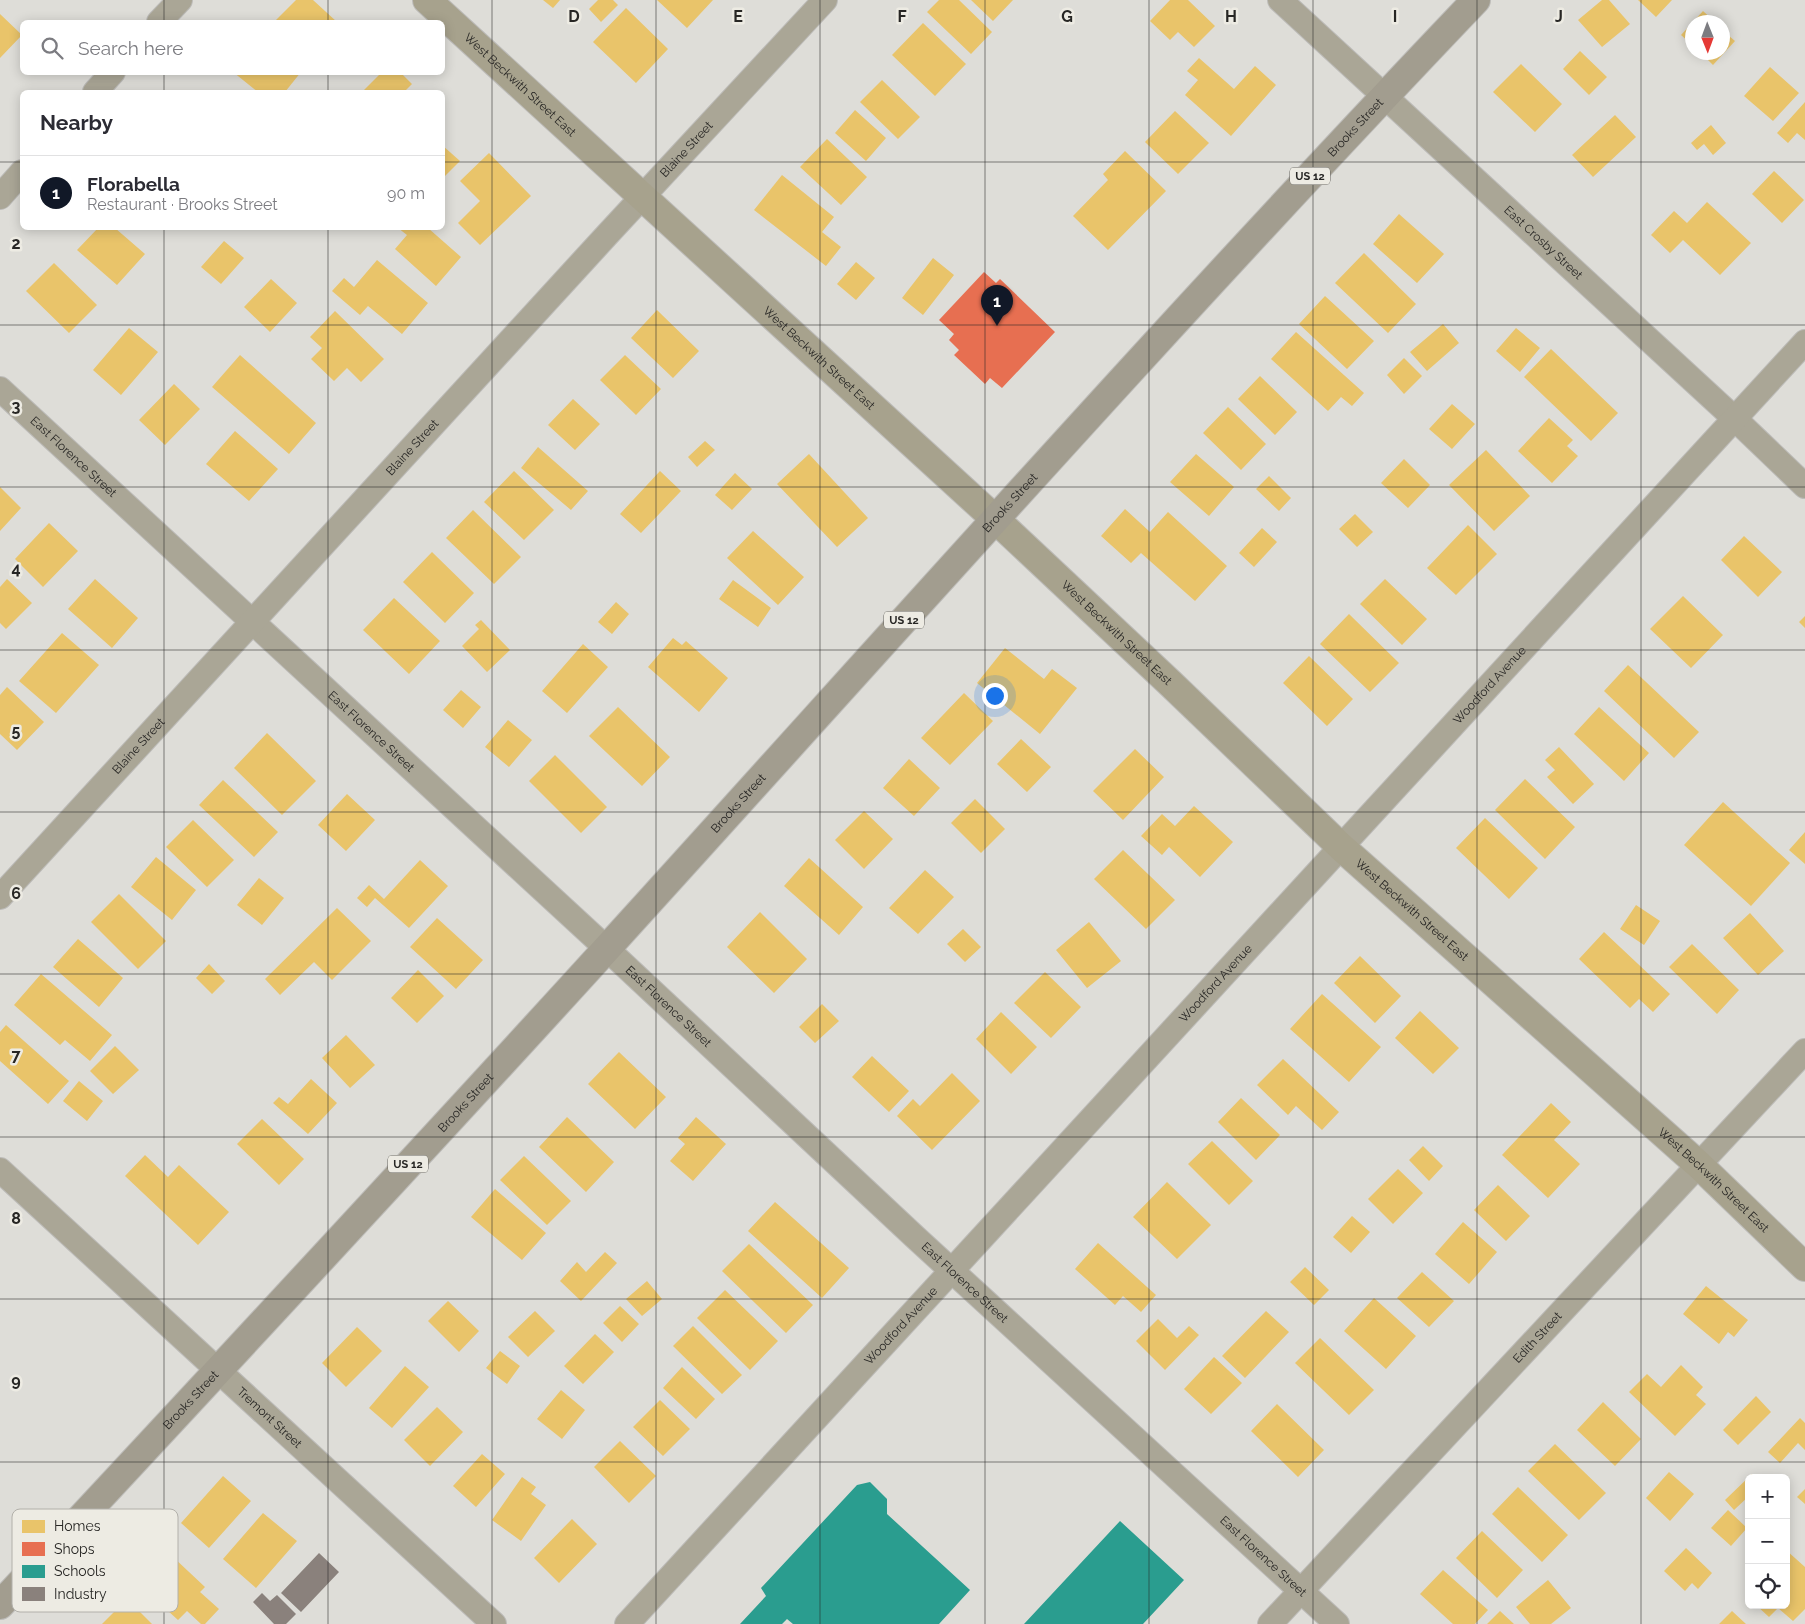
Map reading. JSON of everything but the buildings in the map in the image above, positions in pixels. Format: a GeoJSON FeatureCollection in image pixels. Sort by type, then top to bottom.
{"type":"FeatureCollection","features":[{"type":"Feature","properties":{"kind":"highway","name":"Brooks Street"},"geometry":{"type":"LineString","coordinates":[[89,1509],[606,948],[995,520],[1385,96],[1476,0]]}},
{"type":"Feature","properties":{"kind":"highway","name":"Brooks Street"},"geometry":{"type":"LineString","coordinates":[[0,1605],[12,1592]]}},
{"type":"Feature","properties":{"kind":"street"},"geometry":{"type":"LineString","coordinates":[[161,20],[180,0]]}},
{"type":"Feature","properties":{"kind":"street","name":"West Beckwith Street East"},"geometry":{"type":"LineString","coordinates":[[427,0],[995,520],[1163,676],[1341,847],[1699,1165],[1805,1267]]}},
{"type":"Feature","properties":{"kind":"street","name":"Blaine Street"},"geometry":{"type":"LineString","coordinates":[[0,897],[641,197],[825,0]]}},
{"type":"Feature","properties":{"kind":"street","name":"East Crosby Street"},"geometry":{"type":"LineString","coordinates":[[1280,0],[1735,419],[1805,486]]}},
{"type":"Feature","properties":{"kind":"street"},"geometry":{"type":"LineString","coordinates":[[97,90],[111,75]]}},
{"type":"Feature","properties":{"kind":"street"},"geometry":{"type":"LineString","coordinates":[[0,197],[20,174]]}},
{"type":"Feature","properties":{"kind":"street","name":"Woodford Avenue"},"geometry":{"type":"LineString","coordinates":[[627,1624],[1805,342]]}},
{"type":"Feature","properties":{"kind":"street","name":"East Florence Street"},"geometry":{"type":"LineString","coordinates":[[0,389],[606,948],[952,1271],[1337,1624]]}},
{"type":"Feature","properties":{"kind":"street","name":"Edith Street"},"geometry":{"type":"LineString","coordinates":[[1270,1624],[1805,1051]]}},
{"type":"Feature","properties":{"kind":"street","name":"Tremont Street"},"geometry":{"type":"LineString","coordinates":[[0,1170],[494,1624]]}},
{"type":"Feature","properties":{"kind":"place","name":"Florabella"},"geometry":{"type":"Point","coordinates":[997,326]}}]}
